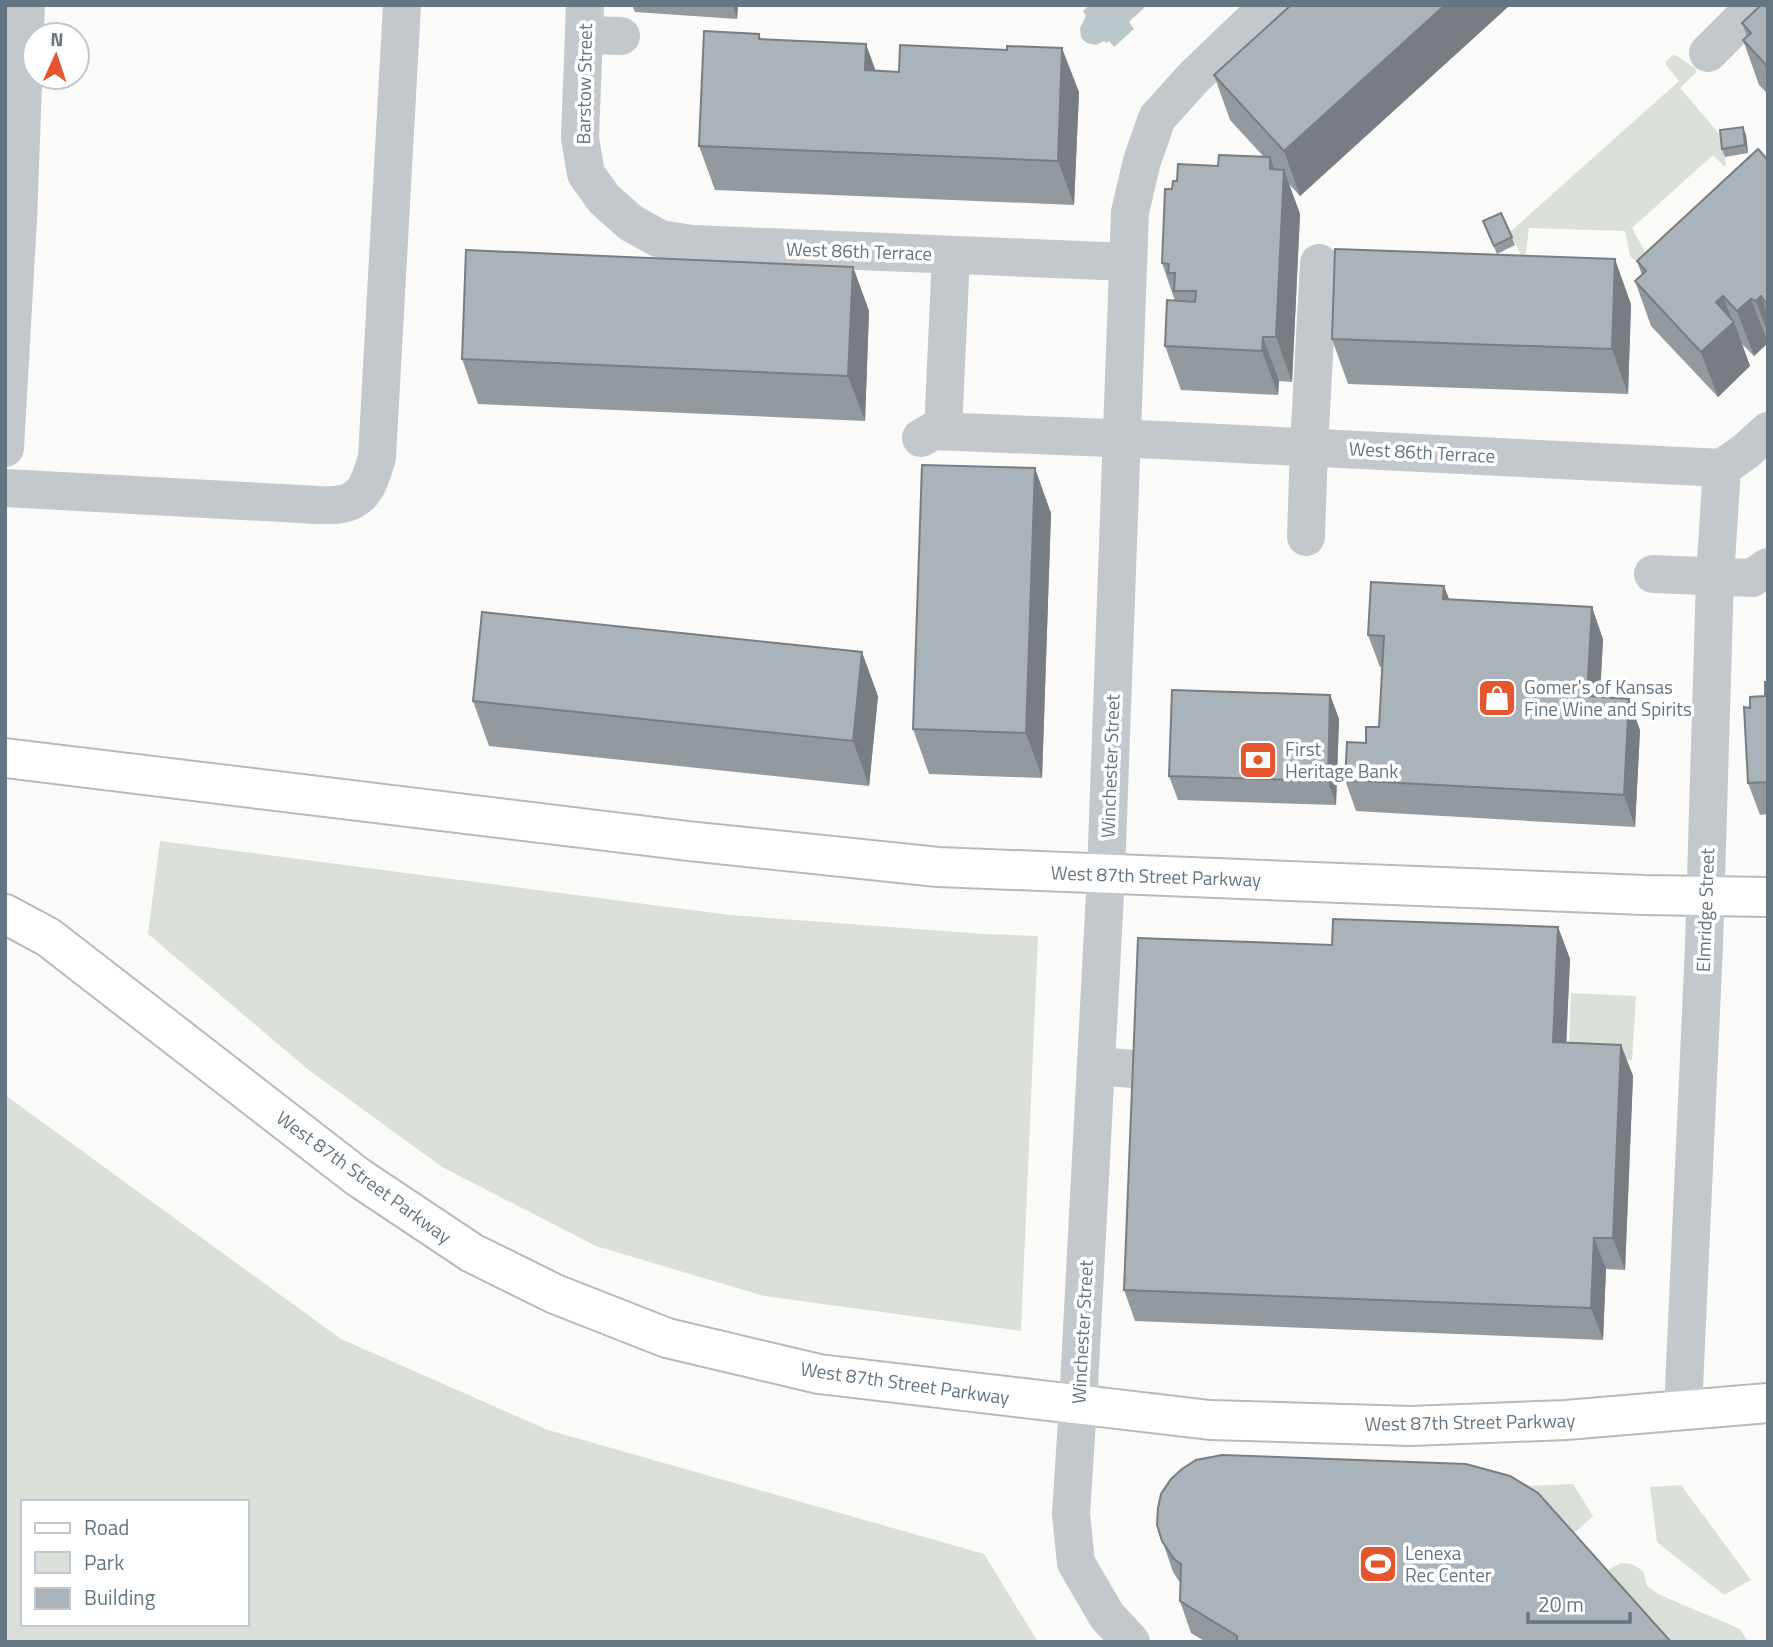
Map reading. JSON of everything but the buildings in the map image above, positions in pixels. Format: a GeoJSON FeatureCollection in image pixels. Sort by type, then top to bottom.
{"type":"FeatureCollection","features":[{"type":"Feature","properties":{"kind":"main road","name":"West 87th Street Parkway"},"geometry":{"type":"LineString","coordinates":[[5,758],[688,841],[951,868],[1644,895],[1768,897]]}},
{"type":"Feature","properties":{"kind":"main road","name":"West 87th Street Parkway"},"geometry":{"type":"LineString","coordinates":[[5,914],[48,937],[358,1177],[472,1253],[555,1294],[667,1338],[819,1374],[1210,1420],[1411,1426],[1566,1420],[1768,1403]]}},
{"type":"Feature","properties":{"kind":"street"},"geometry":{"type":"LineString","coordinates":[[5,448],[18,219],[26,5]]}},
{"type":"Feature","properties":{"kind":"street"},"geometry":{"type":"LineString","coordinates":[[5,488],[318,505],[344,504],[363,494],[371,480],[377,457],[402,5]]}},
{"type":"Feature","properties":{"kind":"street","name":"Winchester Street"},"geometry":{"type":"LineString","coordinates":[[1131,1642],[1107,1616],[1076,1563],[1071,1514],[1106,874],[1130,212],[1142,160],[1157,118],[1194,76],[1269,5]]}},
{"type":"Feature","properties":{"kind":"street"},"geometry":{"type":"LineString","coordinates":[[1708,53],[1756,5]]}},
{"type":"Feature","properties":{"kind":"street"},"geometry":{"type":"LineString","coordinates":[[585,20],[621,36]]}},
{"type":"Feature","properties":{"kind":"street","name":"Barstow Street"},"geometry":{"type":"LineString","coordinates":[[585,20],[580,138],[586,174],[604,199]]}},
{"type":"Feature","properties":{"kind":"street","name":"West 86th Terrace"},"geometry":{"type":"LineString","coordinates":[[604,199],[631,223],[660,239],[692,244],[1128,262]]}},
{"type":"Feature","properties":{"kind":"street","name":"West 86th Terrace"},"geometry":{"type":"LineString","coordinates":[[951,255],[932,434],[1122,438],[1722,468]]}},
{"type":"Feature","properties":{"kind":"street"},"geometry":{"type":"LineString","coordinates":[[1306,537],[1319,263]]}},
{"type":"Feature","properties":{"kind":"street"},"geometry":{"type":"LineString","coordinates":[[1722,468],[1768,431]]}},
{"type":"Feature","properties":{"kind":"street","name":"Elmridge Street"},"geometry":{"type":"LineString","coordinates":[[1683,1410],[1706,896],[1715,577],[1722,468]]}},
{"type":"Feature","properties":{"kind":"street"},"geometry":{"type":"LineString","coordinates":[[1653,574],[1752,578],[1768,567]]}},
{"type":"Feature","properties":{"kind":"street"},"geometry":{"type":"LineString","coordinates":[[1096,1066],[1146,1070]]}},
{"type":"Feature","properties":{"kind":"green space"},"geometry":{"type":"Polygon","coordinates":[[[1673,55],[1696,69],[1696,73],[1680,88],[1722,137],[1726,165],[1713,155],[1632,228],[1645,252],[1643,257],[1634,260],[1630,256],[1625,231],[1529,228],[1526,252],[1521,255],[1510,232],[1679,81],[1666,65],[1666,61],[1673,55]]]}},
{"type":"Feature","properties":{"kind":"green space"},"geometry":{"type":"Polygon","coordinates":[[[160,841],[730,915],[1038,936],[1021,1331],[764,1296],[596,1246],[442,1167],[310,1071],[148,934],[160,841]]]}},
{"type":"Feature","properties":{"kind":"green space"},"geometry":{"type":"Polygon","coordinates":[[[1571,993],[1636,996],[1632,1060],[1609,1058],[1568,1070],[1571,993]]]}},
{"type":"Feature","properties":{"kind":"green space"},"geometry":{"type":"Polygon","coordinates":[[[5,1095],[341,1339],[548,1430],[984,1554],[1038,1642],[5,1642],[5,1095]]]}},
{"type":"Feature","properties":{"kind":"green space"},"geometry":{"type":"Polygon","coordinates":[[[1573,1484],[1593,1516],[1567,1540],[1475,1488],[1573,1484]]]}},
{"type":"Feature","properties":{"kind":"green space"},"geometry":{"type":"Polygon","coordinates":[[[1681,1485],[1751,1580],[1724,1595],[1657,1542],[1650,1487],[1681,1485]]]}},
{"type":"Feature","properties":{"kind":"green space"},"geometry":{"type":"Polygon","coordinates":[[[1621,1563],[1632,1564],[1643,1571],[1647,1586],[1658,1594],[1740,1629],[1748,1642],[1666,1642],[1606,1575],[1611,1568],[1621,1563]]]}},
{"type":"Feature","properties":{"kind":"shaded area"},"geometry":{"type":"Polygon","coordinates":[[[1089,5],[1147,5],[1129,22],[1134,29],[1114,47],[1109,41],[1096,45],[1087,43],[1081,37],[1080,28],[1086,16],[1083,11],[1089,5]]]}},
{"type":"Feature","properties":{"kind":"place","name":"Gomer's of Kansas Fine Wine and Spirits"},"geometry":{"type":"Point","coordinates":[1497,698]}},
{"type":"Feature","properties":{"kind":"place","name":"First Heritage Bank"},"geometry":{"type":"Point","coordinates":[1258,760]}},
{"type":"Feature","properties":{"kind":"place","name":"Lenexa Rec Center"},"geometry":{"type":"Point","coordinates":[1378,1564]}}]}
